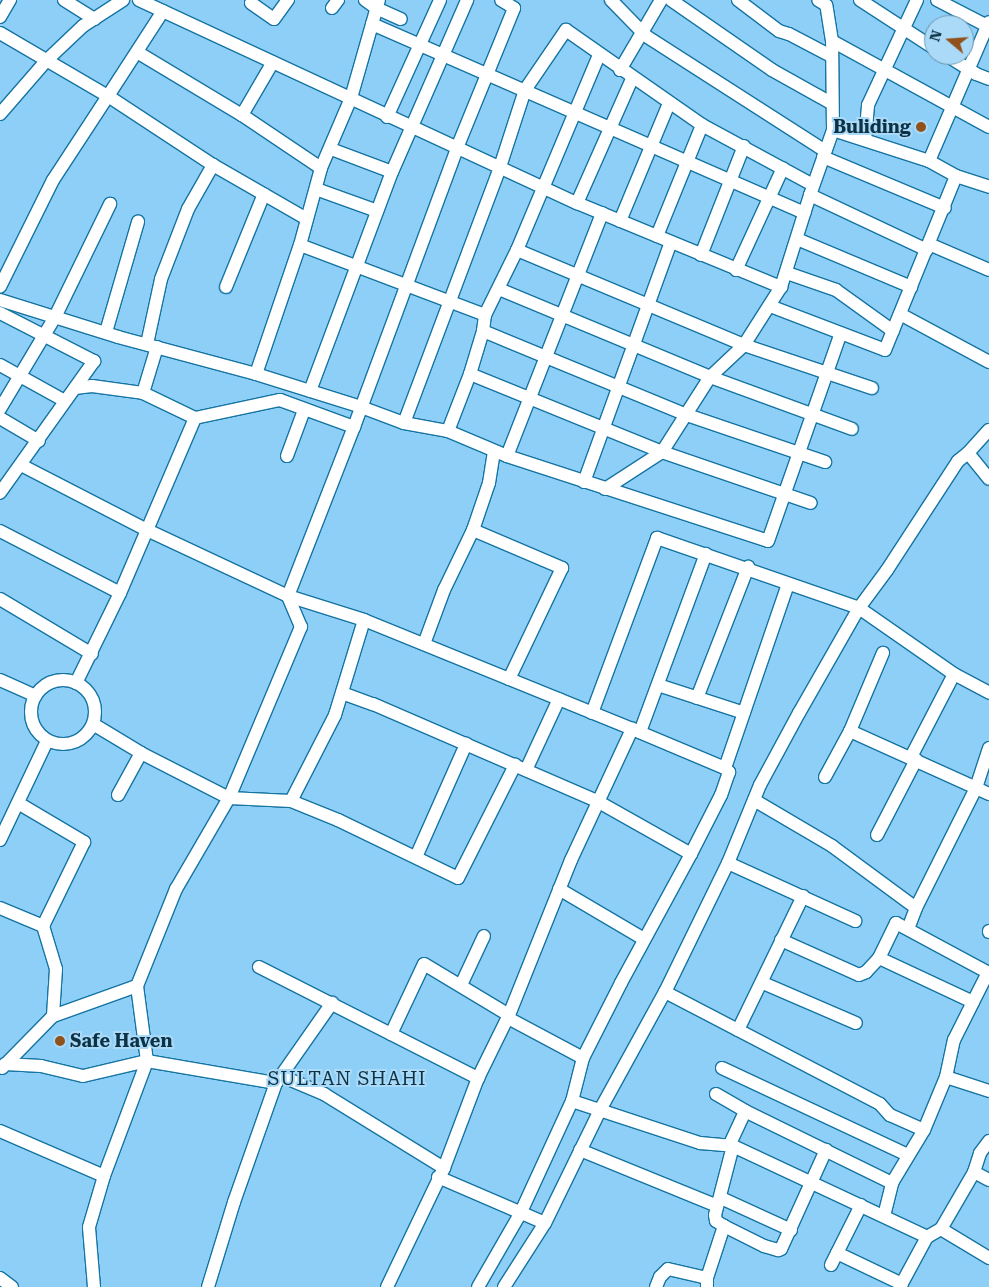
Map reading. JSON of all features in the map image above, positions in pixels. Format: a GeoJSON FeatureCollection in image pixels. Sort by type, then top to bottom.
{"type":"FeatureCollection","features":[{"type":"Feature","properties":{"kind":"street"},"geometry":{"type":"LineString","coordinates":[[0,18],[10,0]]}},
{"type":"Feature","properties":{"kind":"street"},"geometry":{"type":"LineString","coordinates":[[64,0],[95,19]]}},
{"type":"Feature","properties":{"kind":"street"},"geometry":{"type":"LineString","coordinates":[[0,114],[47,60],[95,19],[123,0]]}},
{"type":"Feature","properties":{"kind":"street"},"geometry":{"type":"LineString","coordinates":[[139,0],[542,187],[736,270],[781,287]]}},
{"type":"Feature","properties":{"kind":"street"},"geometry":{"type":"LineString","coordinates":[[251,3],[274,19],[288,0]]}},
{"type":"Feature","properties":{"kind":"street"},"geometry":{"type":"LineString","coordinates":[[365,0],[378,4],[400,19]]}},
{"type":"Feature","properties":{"kind":"street"},"geometry":{"type":"LineString","coordinates":[[388,117],[440,0]]}},
{"type":"Feature","properties":{"kind":"street"},"geometry":{"type":"LineString","coordinates":[[310,391],[392,172],[467,0]]}},
{"type":"Feature","properties":{"kind":"street"},"geometry":{"type":"LineString","coordinates":[[94,1287],[89,1228],[104,1176],[147,1061],[137,986],[176,889],[229,798],[302,627],[288,596],[362,407],[457,148],[514,8],[501,0]]}},
{"type":"Feature","properties":{"kind":"street"},"geometry":{"type":"LineString","coordinates":[[611,0],[643,32],[824,154],[944,208]]}},
{"type":"Feature","properties":{"kind":"street"},"geometry":{"type":"LineString","coordinates":[[620,70],[662,0]]}},
{"type":"Feature","properties":{"kind":"street"},"geometry":{"type":"LineString","coordinates":[[671,0],[772,70],[831,103]]}},
{"type":"Feature","properties":{"kind":"street"},"geometry":{"type":"LineString","coordinates":[[738,0],[779,31],[789,34],[831,56]]}},
{"type":"Feature","properties":{"kind":"street"},"geometry":{"type":"LineString","coordinates":[[860,0],[924,42]]}},
{"type":"Feature","properties":{"kind":"street"},"geometry":{"type":"LineString","coordinates":[[865,140],[868,105],[917,0]]}},
{"type":"Feature","properties":{"kind":"street"},"geometry":{"type":"LineString","coordinates":[[929,161],[988,25],[937,0]]}},
{"type":"Feature","properties":{"kind":"street"},"geometry":{"type":"LineString","coordinates":[[605,488],[662,452],[710,377],[744,345],[770,306],[787,274],[811,190],[833,130],[831,103],[832,41],[823,2]]}},
{"type":"Feature","properties":{"kind":"street"},"geometry":{"type":"LineString","coordinates":[[256,374],[300,245],[321,168],[351,98],[378,4]]}},
{"type":"Feature","properties":{"kind":"street"},"geometry":{"type":"LineString","coordinates":[[0,287],[53,180],[163,11]]}},
{"type":"Feature","properties":{"kind":"street"},"geometry":{"type":"LineString","coordinates":[[372,24],[805,214]]}},
{"type":"Feature","properties":{"kind":"street"},"geometry":{"type":"LineString","coordinates":[[404,423],[500,167],[525,90],[566,30],[632,79],[702,125],[784,168],[811,190],[928,247],[989,270]]}},
{"type":"Feature","properties":{"kind":"street"},"geometry":{"type":"LineString","coordinates":[[0,33],[108,96],[213,165],[307,219]]}},
{"type":"Feature","properties":{"kind":"street"},"geometry":{"type":"LineString","coordinates":[[832,41],[989,127]]}},
{"type":"Feature","properties":{"kind":"street"},"geometry":{"type":"LineString","coordinates":[[137,52],[242,115],[321,168]]}},
{"type":"Feature","properties":{"kind":"street"},"geometry":{"type":"LineString","coordinates":[[448,431],[470,374],[483,331],[485,315],[499,290],[517,250],[599,55]]}},
{"type":"Feature","properties":{"kind":"street"},"geometry":{"type":"LineString","coordinates":[[242,115],[273,62]]}},
{"type":"Feature","properties":{"kind":"street"},"geometry":{"type":"LineString","coordinates":[[962,65],[989,79]]}},
{"type":"Feature","properties":{"kind":"street"},"geometry":{"type":"LineString","coordinates":[[577,202],[632,79]]}},
{"type":"Feature","properties":{"kind":"street"},"geometry":{"type":"LineString","coordinates":[[620,221],[669,103]]}},
{"type":"Feature","properties":{"kind":"street"},"geometry":{"type":"LineString","coordinates":[[657,236],[702,125]]}},
{"type":"Feature","properties":{"kind":"street"},"geometry":{"type":"LineString","coordinates":[[833,130],[929,161],[956,176],[989,187]]}},
{"type":"Feature","properties":{"kind":"street"},"geometry":{"type":"LineString","coordinates":[[701,255],[744,146]]}},
{"type":"Feature","properties":{"kind":"street"},"geometry":{"type":"LineString","coordinates":[[330,149],[392,172]]}},
{"type":"Feature","properties":{"kind":"street"},"geometry":{"type":"LineString","coordinates":[[143,393],[152,345],[160,279],[188,209],[213,165]]}},
{"type":"Feature","properties":{"kind":"street"},"geometry":{"type":"LineString","coordinates":[[736,270],[784,168]]}},
{"type":"Feature","properties":{"kind":"street"},"geometry":{"type":"LineString","coordinates":[[770,306],[885,350],[956,176]]}},
{"type":"Feature","properties":{"kind":"street"},"geometry":{"type":"LineString","coordinates":[[316,189],[377,211]]}},
{"type":"Feature","properties":{"kind":"street"},"geometry":{"type":"LineString","coordinates":[[226,287],[264,194]]}},
{"type":"Feature","properties":{"kind":"street"},"geometry":{"type":"LineString","coordinates":[[0,409],[55,317],[110,204]]}},
{"type":"Feature","properties":{"kind":"street"},"geometry":{"type":"LineString","coordinates":[[507,456],[531,399],[602,213]]}},
{"type":"Feature","properties":{"kind":"street"},"geometry":{"type":"LineString","coordinates":[[106,332],[138,222]]}},
{"type":"Feature","properties":{"kind":"street"},"geometry":{"type":"LineString","coordinates":[[797,239],[911,286]]}},
{"type":"Feature","properties":{"kind":"street"},"geometry":{"type":"LineString","coordinates":[[584,482],[671,242]]}},
{"type":"Feature","properties":{"kind":"street"},"geometry":{"type":"LineString","coordinates":[[300,245],[485,315]]}},
{"type":"Feature","properties":{"kind":"street"},"geometry":{"type":"LineString","coordinates":[[517,250],[744,345],[872,388]]}},
{"type":"Feature","properties":{"kind":"street"},"geometry":{"type":"LineString","coordinates":[[787,274],[836,290],[893,331]]}},
{"type":"Feature","properties":{"kind":"street"},"geometry":{"type":"LineString","coordinates":[[499,290],[710,377],[852,429]]}},
{"type":"Feature","properties":{"kind":"street"},"geometry":{"type":"LineString","coordinates":[[0,300],[256,374],[362,407],[404,423],[448,431],[507,456],[768,541],[841,333]]}},
{"type":"Feature","properties":{"kind":"street"},"geometry":{"type":"LineString","coordinates":[[0,313],[94,361],[39,441],[0,493]]}},
{"type":"Feature","properties":{"kind":"street"},"geometry":{"type":"LineString","coordinates":[[900,314],[989,362]]}},
{"type":"Feature","properties":{"kind":"street"},"geometry":{"type":"LineString","coordinates":[[483,331],[687,415],[825,462]]}},
{"type":"Feature","properties":{"kind":"street"},"geometry":{"type":"LineString","coordinates":[[0,365],[65,401]]}},
{"type":"Feature","properties":{"kind":"street"},"geometry":{"type":"LineString","coordinates":[[470,374],[604,426],[662,452],[811,503]]}},
{"type":"Feature","properties":{"kind":"street"},"geometry":{"type":"LineString","coordinates":[[74,388],[92,386],[143,393],[195,418],[280,400],[354,427]]}},
{"type":"Feature","properties":{"kind":"street"},"geometry":{"type":"LineString","coordinates":[[287,456],[304,410]]}},
{"type":"Feature","properties":{"kind":"street"},"geometry":{"type":"LineString","coordinates":[[0,418],[39,441]]}},
{"type":"Feature","properties":{"kind":"street"},"geometry":{"type":"LineString","coordinates":[[76,683],[92,654],[120,593],[195,418]]}},
{"type":"Feature","properties":{"kind":"street"},"geometry":{"type":"LineString","coordinates":[[504,1287],[545,1223],[600,1110],[665,992],[728,863],[754,800],[799,713],[859,608],[958,461],[989,430]]}},
{"type":"Feature","properties":{"kind":"street"},"geometry":{"type":"LineString","coordinates":[[424,644],[444,590],[473,530],[489,482],[494,451]]}},
{"type":"Feature","properties":{"kind":"street"},"geometry":{"type":"LineString","coordinates":[[968,453],[989,479]]}},
{"type":"Feature","properties":{"kind":"street"},"geometry":{"type":"LineString","coordinates":[[21,465],[147,530],[288,596],[364,620],[636,730],[725,768],[729,772],[720,795],[691,854],[644,939],[583,1058],[572,1101],[520,1214],[478,1287]]}},
{"type":"Feature","properties":{"kind":"street"},"geometry":{"type":"LineString","coordinates":[[473,530],[562,568],[509,679]]}},
{"type":"Feature","properties":{"kind":"street"},"geometry":{"type":"LineString","coordinates":[[0,531],[120,593]]}},
{"type":"Feature","properties":{"kind":"street"},"geometry":{"type":"LineString","coordinates":[[592,713],[657,538],[748,567],[788,584],[859,608],[954,674],[989,693]]}},
{"type":"Feature","properties":{"kind":"street"},"geometry":{"type":"LineString","coordinates":[[387,1287],[441,1172],[478,1078],[509,1016],[559,889],[597,801],[658,685],[706,554]]}},
{"type":"Feature","properties":{"kind":"street"},"geometry":{"type":"LineString","coordinates":[[697,698],[748,567]]}},
{"type":"Feature","properties":{"kind":"street"},"geometry":{"type":"LineString","coordinates":[[725,768],[788,584]]}},
{"type":"Feature","properties":{"kind":"street"},"geometry":{"type":"LineString","coordinates":[[0,599],[92,654]]}},
{"type":"Feature","properties":{"kind":"street"},"geometry":{"type":"LineString","coordinates":[[291,801],[335,715],[364,620]]}},
{"type":"Feature","properties":{"kind":"street"},"geometry":{"type":"LineString","coordinates":[[825,777],[850,731],[883,653]]}},
{"type":"Feature","properties":{"kind":"street"},"geometry":{"type":"LineString","coordinates":[[877,835],[954,674]]}},
{"type":"Feature","properties":{"kind":"street"},"geometry":{"type":"LineString","coordinates":[[0,680],[36,696]]}},
{"type":"Feature","properties":{"kind":"street"},"geometry":{"type":"LineString","coordinates":[[58,680],[76,683],[91,696],[95,705],[93,724],[88,734],[74,742],[58,744],[47,741],[34,726],[32,706],[36,696],[41,689],[58,680]]}},
{"type":"Feature","properties":{"kind":"street"},"geometry":{"type":"LineString","coordinates":[[658,685],[744,713]]}},
{"type":"Feature","properties":{"kind":"street"},"geometry":{"type":"LineString","coordinates":[[342,693],[597,801],[691,854]]}},
{"type":"Feature","properties":{"kind":"street"},"geometry":{"type":"LineString","coordinates":[[93,724],[141,753],[229,798],[291,801],[338,820],[458,878],[559,699]]}},
{"type":"Feature","properties":{"kind":"street"},"geometry":{"type":"LineString","coordinates":[[850,731],[989,794]]}},
{"type":"Feature","properties":{"kind":"street"},"geometry":{"type":"LineString","coordinates":[[0,840],[47,741]]}},
{"type":"Feature","properties":{"kind":"street"},"geometry":{"type":"LineString","coordinates":[[416,858],[466,744]]}},
{"type":"Feature","properties":{"kind":"street"},"geometry":{"type":"LineString","coordinates":[[908,929],[916,908],[976,788],[989,748]]}},
{"type":"Feature","properties":{"kind":"street"},"geometry":{"type":"LineString","coordinates":[[118,795],[141,753]]}},
{"type":"Feature","properties":{"kind":"street"},"geometry":{"type":"LineString","coordinates":[[754,800],[832,846],[916,908]]}},
{"type":"Feature","properties":{"kind":"street"},"geometry":{"type":"LineString","coordinates":[[18,803],[84,842],[43,926],[56,969],[53,1016]]}},
{"type":"Feature","properties":{"kind":"street"},"geometry":{"type":"LineString","coordinates":[[728,863],[855,921]]}},
{"type":"Feature","properties":{"kind":"street"},"geometry":{"type":"LineString","coordinates":[[559,889],[644,939]]}},
{"type":"Feature","properties":{"kind":"street"},"geometry":{"type":"LineString","coordinates":[[738,1030],[803,896]]}},
{"type":"Feature","properties":{"kind":"street"},"geometry":{"type":"LineString","coordinates":[[0,908],[43,926]]}},
{"type":"Feature","properties":{"kind":"street"},"geometry":{"type":"LineString","coordinates":[[781,940],[859,975],[866,972],[879,958],[896,922],[988,973],[954,1040],[946,1077],[924,1130],[892,1183],[884,1216]]}},
{"type":"Feature","properties":{"kind":"street"},"geometry":{"type":"LineString","coordinates":[[461,986],[484,936]]}},
{"type":"Feature","properties":{"kind":"street"},"geometry":{"type":"LineString","coordinates":[[879,958],[973,1002]]}},
{"type":"Feature","properties":{"kind":"street"},"geometry":{"type":"LineString","coordinates":[[391,1034],[424,964],[509,1016],[583,1058]]}},
{"type":"Feature","properties":{"kind":"street"},"geometry":{"type":"LineString","coordinates":[[259,966],[478,1078]]}},
{"type":"Feature","properties":{"kind":"street"},"geometry":{"type":"LineString","coordinates":[[762,983],[856,1024]]}},
{"type":"Feature","properties":{"kind":"street"},"geometry":{"type":"LineString","coordinates":[[2,1067],[53,1016],[137,986]]}},
{"type":"Feature","properties":{"kind":"street"},"geometry":{"type":"LineString","coordinates":[[665,992],[880,1104],[890,1115],[924,1130]]}},
{"type":"Feature","properties":{"kind":"street"},"geometry":{"type":"LineString","coordinates":[[208,1287],[234,1202],[279,1080],[332,1004]]}},
{"type":"Feature","properties":{"kind":"street"},"geometry":{"type":"LineString","coordinates":[[2,1067],[41,1066],[83,1076],[147,1061],[279,1080],[324,1094],[441,1172],[520,1214],[545,1223]]}},
{"type":"Feature","properties":{"kind":"street"},"geometry":{"type":"LineString","coordinates":[[722,1068],[908,1155]]}},
{"type":"Feature","properties":{"kind":"street"},"geometry":{"type":"LineString","coordinates":[[946,1077],[989,1091]]}},
{"type":"Feature","properties":{"kind":"street"},"geometry":{"type":"LineString","coordinates":[[716,1094],[744,1111],[892,1183]]}},
{"type":"Feature","properties":{"kind":"street"},"geometry":{"type":"LineString","coordinates":[[572,1101],[700,1143],[731,1146],[927,1237]]}},
{"type":"Feature","properties":{"kind":"street"},"geometry":{"type":"LineString","coordinates":[[744,1111],[731,1146],[715,1219],[724,1226],[778,1250],[782,1249],[813,1183],[826,1150]]}},
{"type":"Feature","properties":{"kind":"street"},"geometry":{"type":"LineString","coordinates":[[0,1131],[104,1176]]}},
{"type":"Feature","properties":{"kind":"street"},"geometry":{"type":"LineString","coordinates":[[837,1253],[901,1285],[927,1237],[941,1229],[974,1172],[980,1153],[989,1142]]}},
{"type":"Feature","properties":{"kind":"street"},"geometry":{"type":"LineString","coordinates":[[580,1150],[791,1230]]}},
{"type":"Feature","properties":{"kind":"street"},"geometry":{"type":"LineString","coordinates":[[974,1172],[989,1180]]}},
{"type":"Feature","properties":{"kind":"street"},"geometry":{"type":"LineString","coordinates":[[831,1265],[861,1205]]}},
{"type":"Feature","properties":{"kind":"street"},"geometry":{"type":"LineString","coordinates":[[656,1287],[660,1277],[668,1269],[707,1283],[724,1226]]}},
{"type":"Feature","properties":{"kind":"street"},"geometry":{"type":"LineString","coordinates":[[941,1229],[989,1258]]}},
{"type":"Feature","properties":{"kind":"street"},"geometry":{"type":"LineString","coordinates":[[0,1278],[12,1287]]}},
{"type":"Feature","properties":{"kind":"place","name":"Buliding"},"geometry":{"type":"Point","coordinates":[921,127]}},
{"type":"Feature","properties":{"kind":"place","name":"Safe Haven"},"geometry":{"type":"Point","coordinates":[60,1041]}},
{"type":"Feature","properties":{"kind":"district","name":"SULTAN SHAHI"},"geometry":{"type":"Point","coordinates":[347,1079]}}]}
